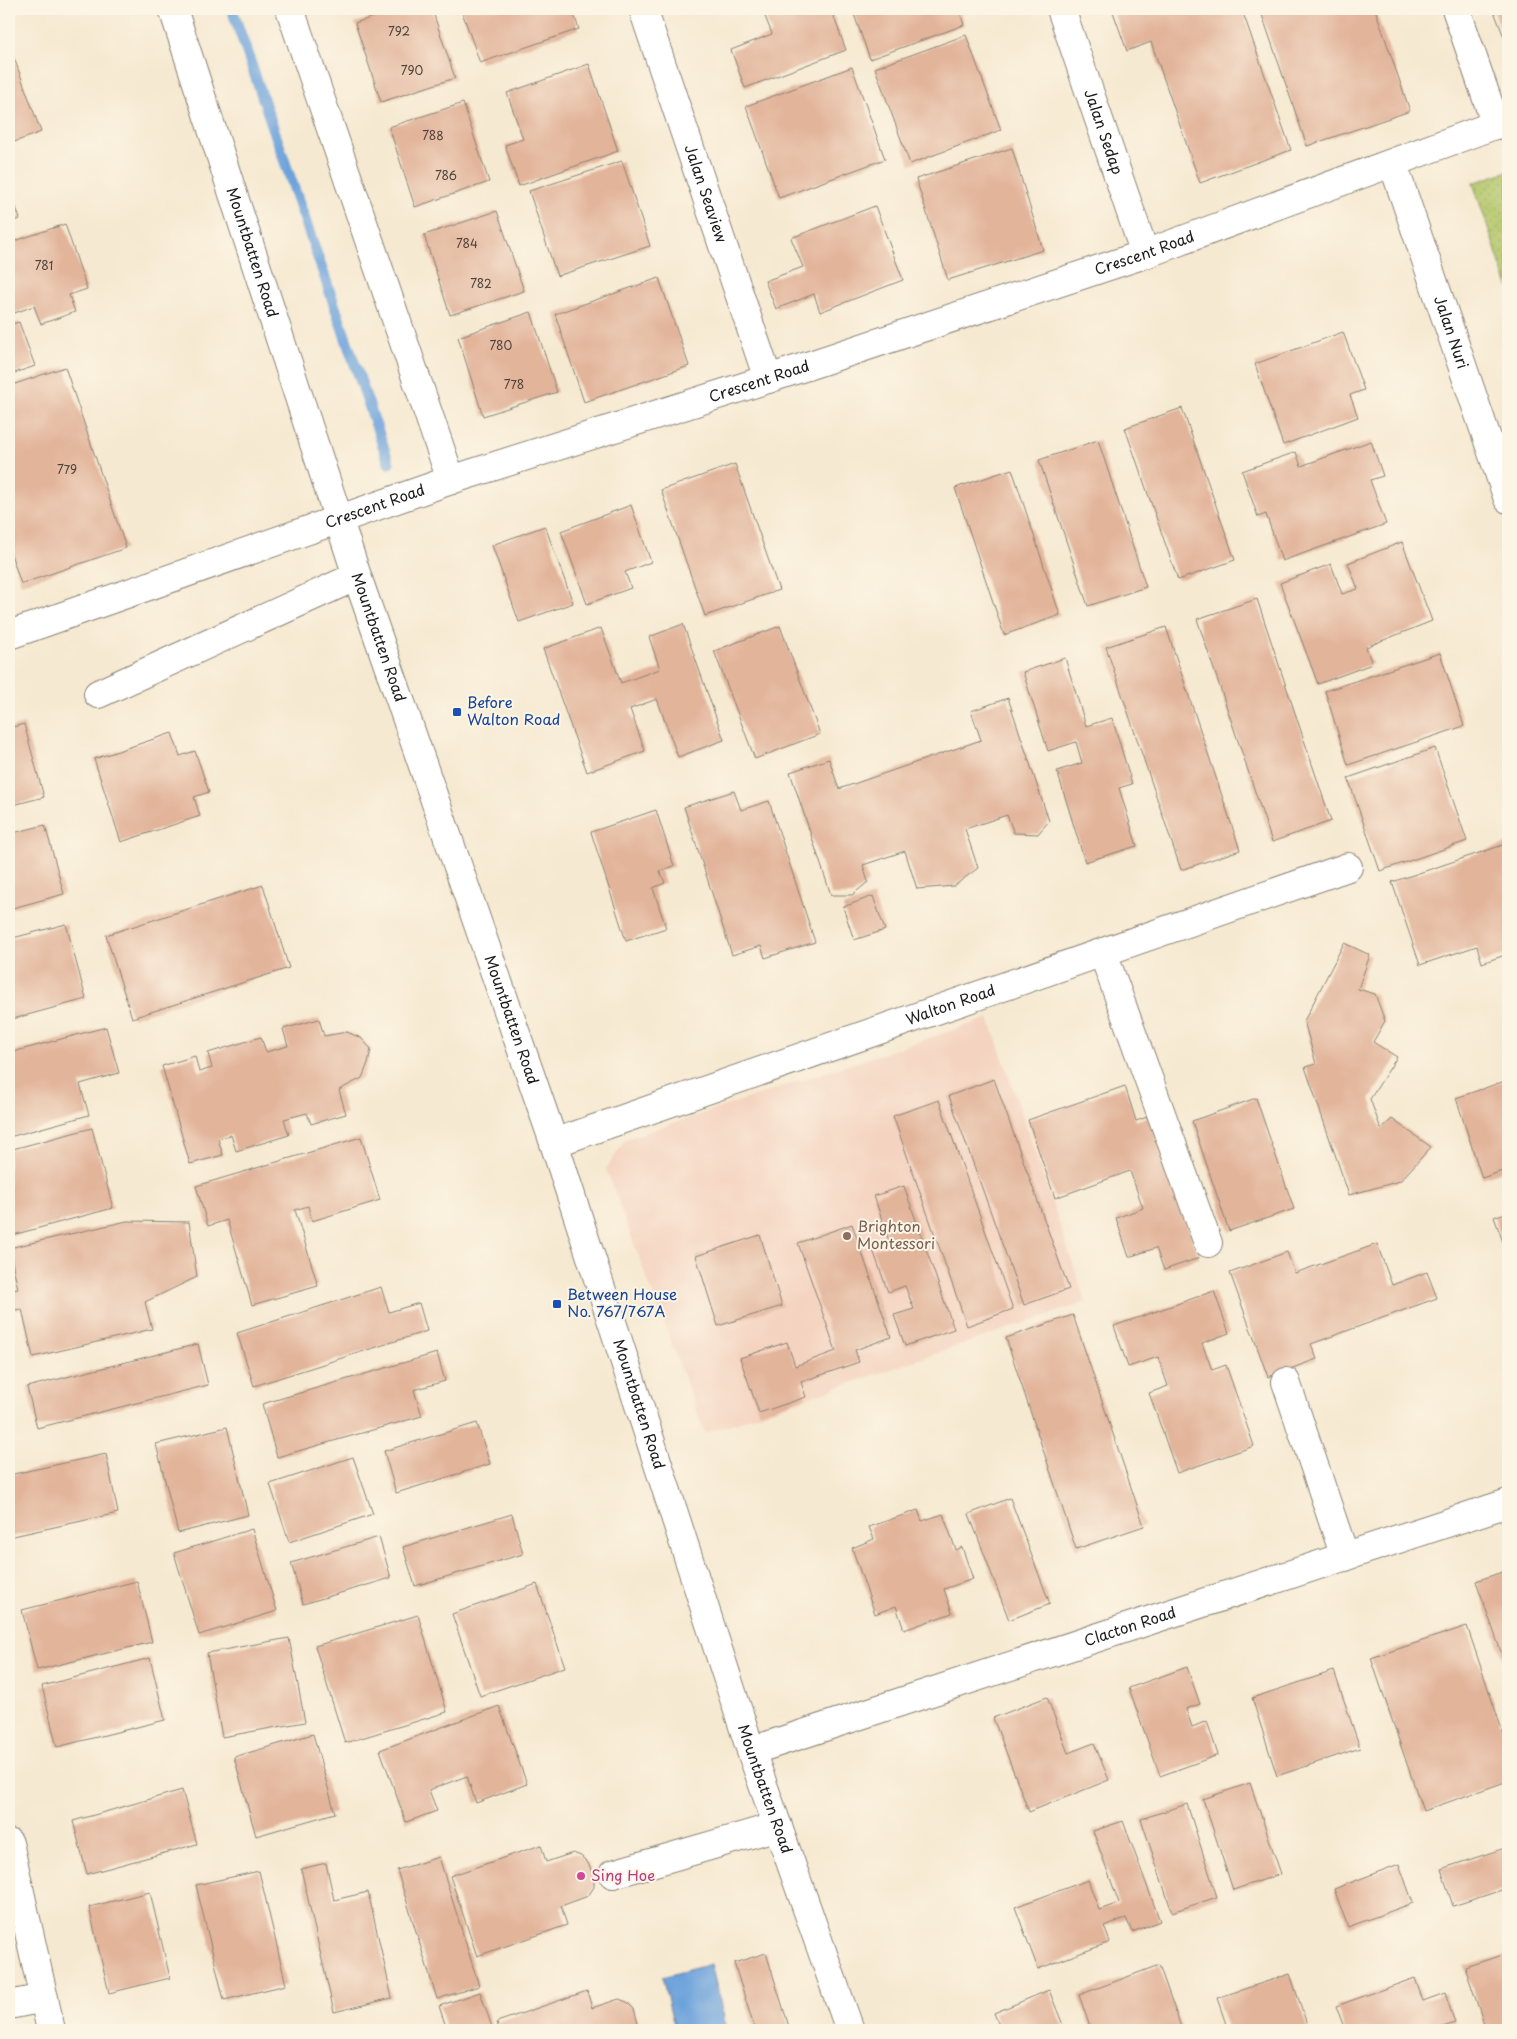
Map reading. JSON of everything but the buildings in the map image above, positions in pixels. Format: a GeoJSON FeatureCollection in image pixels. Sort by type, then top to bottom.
{"type":"FeatureCollection","features":[{"type":"Feature","properties":{"kind":"street","name":"Mountbatten Road"},"geometry":{"type":"LineString","coordinates":[[173,9],[357,576],[554,1143],[751,1751],[850,2030]]}},
{"type":"Feature","properties":{"kind":"street"},"geometry":{"type":"LineString","coordinates":[[290,9],[451,480]]}},
{"type":"Feature","properties":{"kind":"street","name":"Jalan Seaview"},"geometry":{"type":"LineString","coordinates":[[643,9],[768,379]]}},
{"type":"Feature","properties":{"kind":"street","name":"Jalan Sedap"},"geometry":{"type":"LineString","coordinates":[[1061,9],[1145,254]]}},
{"type":"Feature","properties":{"kind":"street"},"geometry":{"type":"LineString","coordinates":[[1456,9],[1502,122]]}},
{"type":"Feature","properties":{"kind":"street","name":"Crescent Road"},"geometry":{"type":"LineString","coordinates":[[9,634],[451,480],[768,379],[1145,254],[1393,164],[1502,122]]}},
{"type":"Feature","properties":{"kind":"street","name":"Jalan Nuri"},"geometry":{"type":"LineString","coordinates":[[1393,164],[1508,499]]}},
{"type":"Feature","properties":{"kind":"street"},"geometry":{"type":"LineString","coordinates":[[98,694],[357,576]]}},
{"type":"Feature","properties":{"kind":"street","name":"Walton Road"},"geometry":{"type":"LineString","coordinates":[[554,1143],[1348,867]]}},
{"type":"Feature","properties":{"kind":"street"},"geometry":{"type":"LineString","coordinates":[[1103,953],[1208,1244]]}},
{"type":"Feature","properties":{"kind":"street"},"geometry":{"type":"LineString","coordinates":[[1286,1382],[1345,1557]]}},
{"type":"Feature","properties":{"kind":"street","name":"Clacton Road"},"geometry":{"type":"LineString","coordinates":[[751,1751],[1508,1503]]}},
{"type":"Feature","properties":{"kind":"street"},"geometry":{"type":"LineString","coordinates":[[613,1874],[778,1826]]}},
{"type":"Feature","properties":{"kind":"street"},"geometry":{"type":"LineString","coordinates":[[9,1843],[51,2030]]}},
{"type":"Feature","properties":{"kind":"street"},"geometry":{"type":"LineString","coordinates":[[9,2005],[44,1998]]}},
{"type":"Feature","properties":{"kind":"shaded area","name":"Brighton Montessori"},"geometry":{"type":"Polygon","coordinates":[[[989,1018],[1086,1302],[705,1433],[606,1169],[626,1139],[989,1018]]]}},
{"type":"Feature","properties":{"kind":"green space"},"geometry":{"type":"Polygon","coordinates":[[[1508,171],[1508,287],[1473,183],[1508,171]]]}},
{"type":"Feature","properties":{"kind":"water"},"geometry":{"type":"Polygon","coordinates":[[[711,1964],[727,2030],[675,2030],[662,1977],[711,1964]]]}},
{"type":"Feature","properties":{"kind":"waterway"},"geometry":{"type":"LineString","coordinates":[[232,9],[389,463]]}},
{"type":"Feature","properties":{"kind":"place","name":"Before Walton Road"},"geometry":{"type":"Point","coordinates":[457,712]}},
{"type":"Feature","properties":{"kind":"place","name":"Brighton Montessori"},"geometry":{"type":"Point","coordinates":[847,1236]}},
{"type":"Feature","properties":{"kind":"place","name":"Between House No. 767/767A"},"geometry":{"type":"Point","coordinates":[557,1304]}},
{"type":"Feature","properties":{"kind":"place","name":"Sing Hoe"},"geometry":{"type":"Point","coordinates":[581,1876]}}]}
